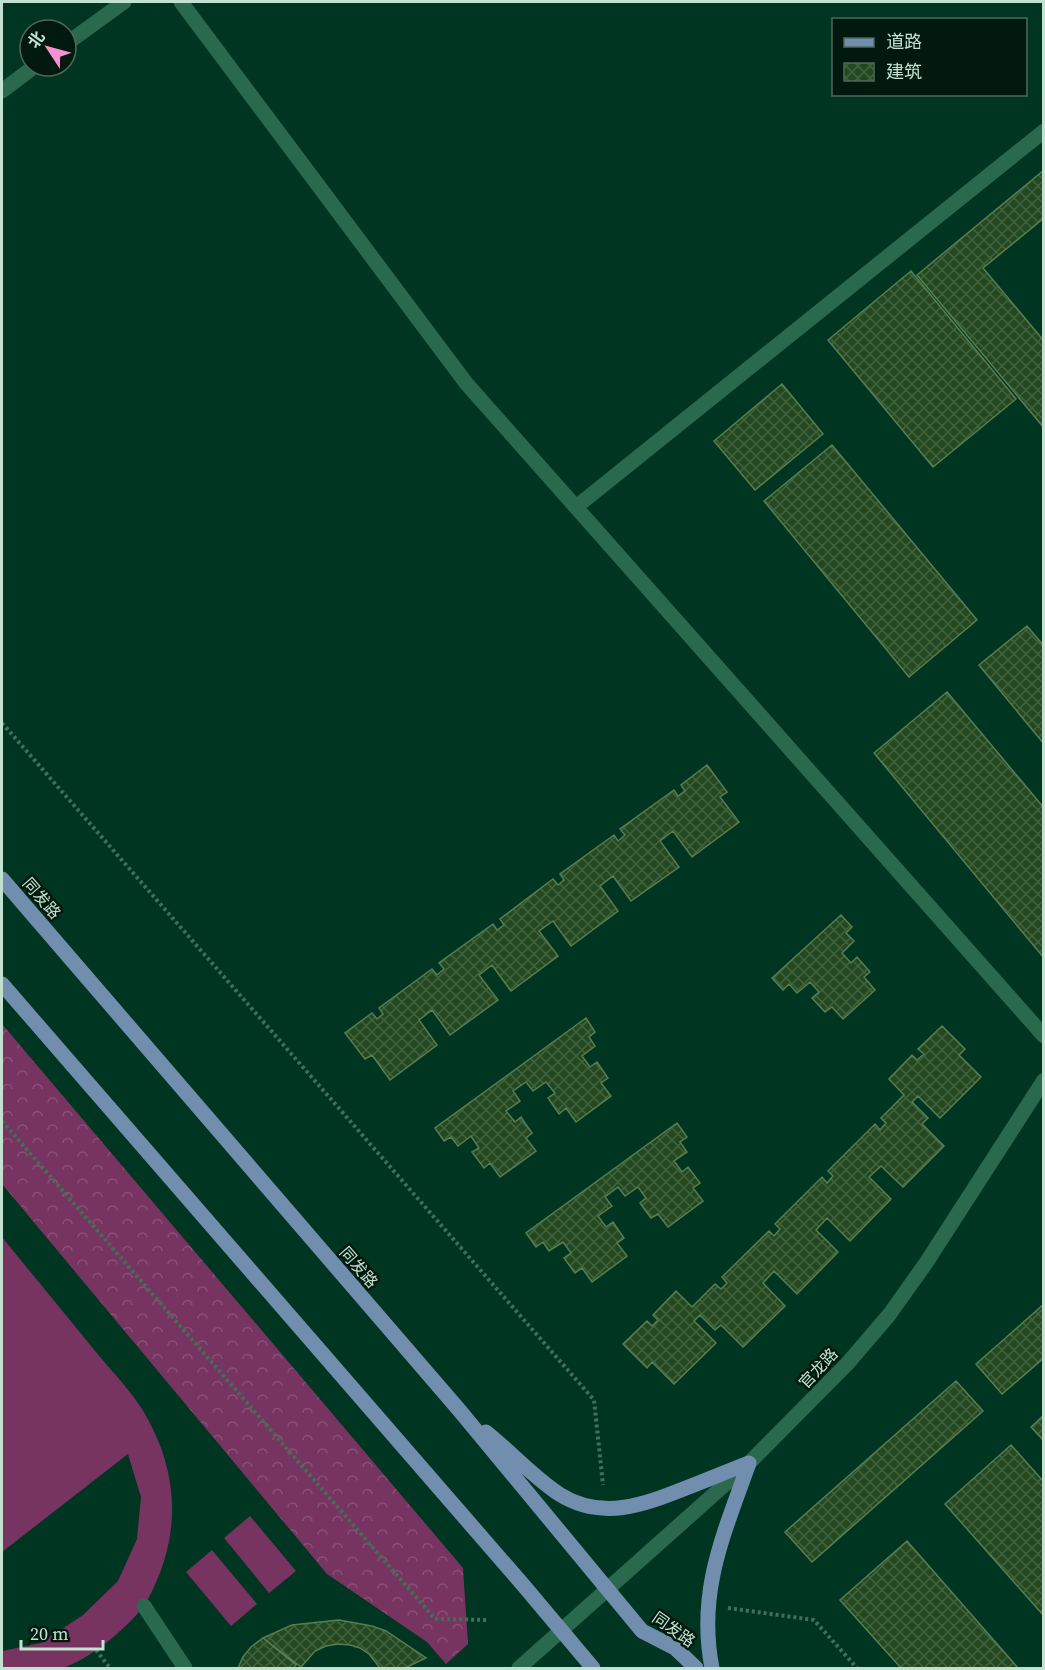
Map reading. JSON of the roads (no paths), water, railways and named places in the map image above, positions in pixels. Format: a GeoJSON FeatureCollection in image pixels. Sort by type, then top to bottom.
{"type":"FeatureCollection","features":[{"type":"Feature","properties":{"kind":"main road","name":"同发路"},"geometry":{"type":"LineString","coordinates":[[2,879],[460,1411],[642,1631],[675,1648],[696,1668]]}},
{"type":"Feature","properties":{"kind":"main road"},"geometry":{"type":"LineString","coordinates":[[2,984],[593,1668]]}},
{"type":"Feature","properties":{"kind":"main road"},"geometry":{"type":"LineString","coordinates":[[460,1411],[509,1450],[540,1480],[562,1495],[600,1508],[643,1505],[749,1463]]}},
{"type":"Feature","properties":{"kind":"main road"},"geometry":{"type":"LineString","coordinates":[[712,1668],[707,1629],[710,1584],[715,1559],[749,1463]]}},
{"type":"Feature","properties":{"kind":"street"},"geometry":{"type":"LineString","coordinates":[[78,35],[124,2]]}},
{"type":"Feature","properties":{"kind":"street"},"geometry":{"type":"LineString","coordinates":[[181,2],[466,383],[1044,1036]]}},
{"type":"Feature","properties":{"kind":"street"},"geometry":{"type":"LineString","coordinates":[[2,90],[18,78]]}},
{"type":"Feature","properties":{"kind":"street"},"geometry":{"type":"LineString","coordinates":[[576,507],[1044,130]]}},
{"type":"Feature","properties":{"kind":"street","name":"官龙路"},"geometry":{"type":"LineString","coordinates":[[519,1668],[749,1463],[847,1364],[889,1315],[926,1263],[1044,1080]]}},
{"type":"Feature","properties":{"kind":"street"},"geometry":{"type":"LineString","coordinates":[[144,1606],[184,1668]]}}]}
